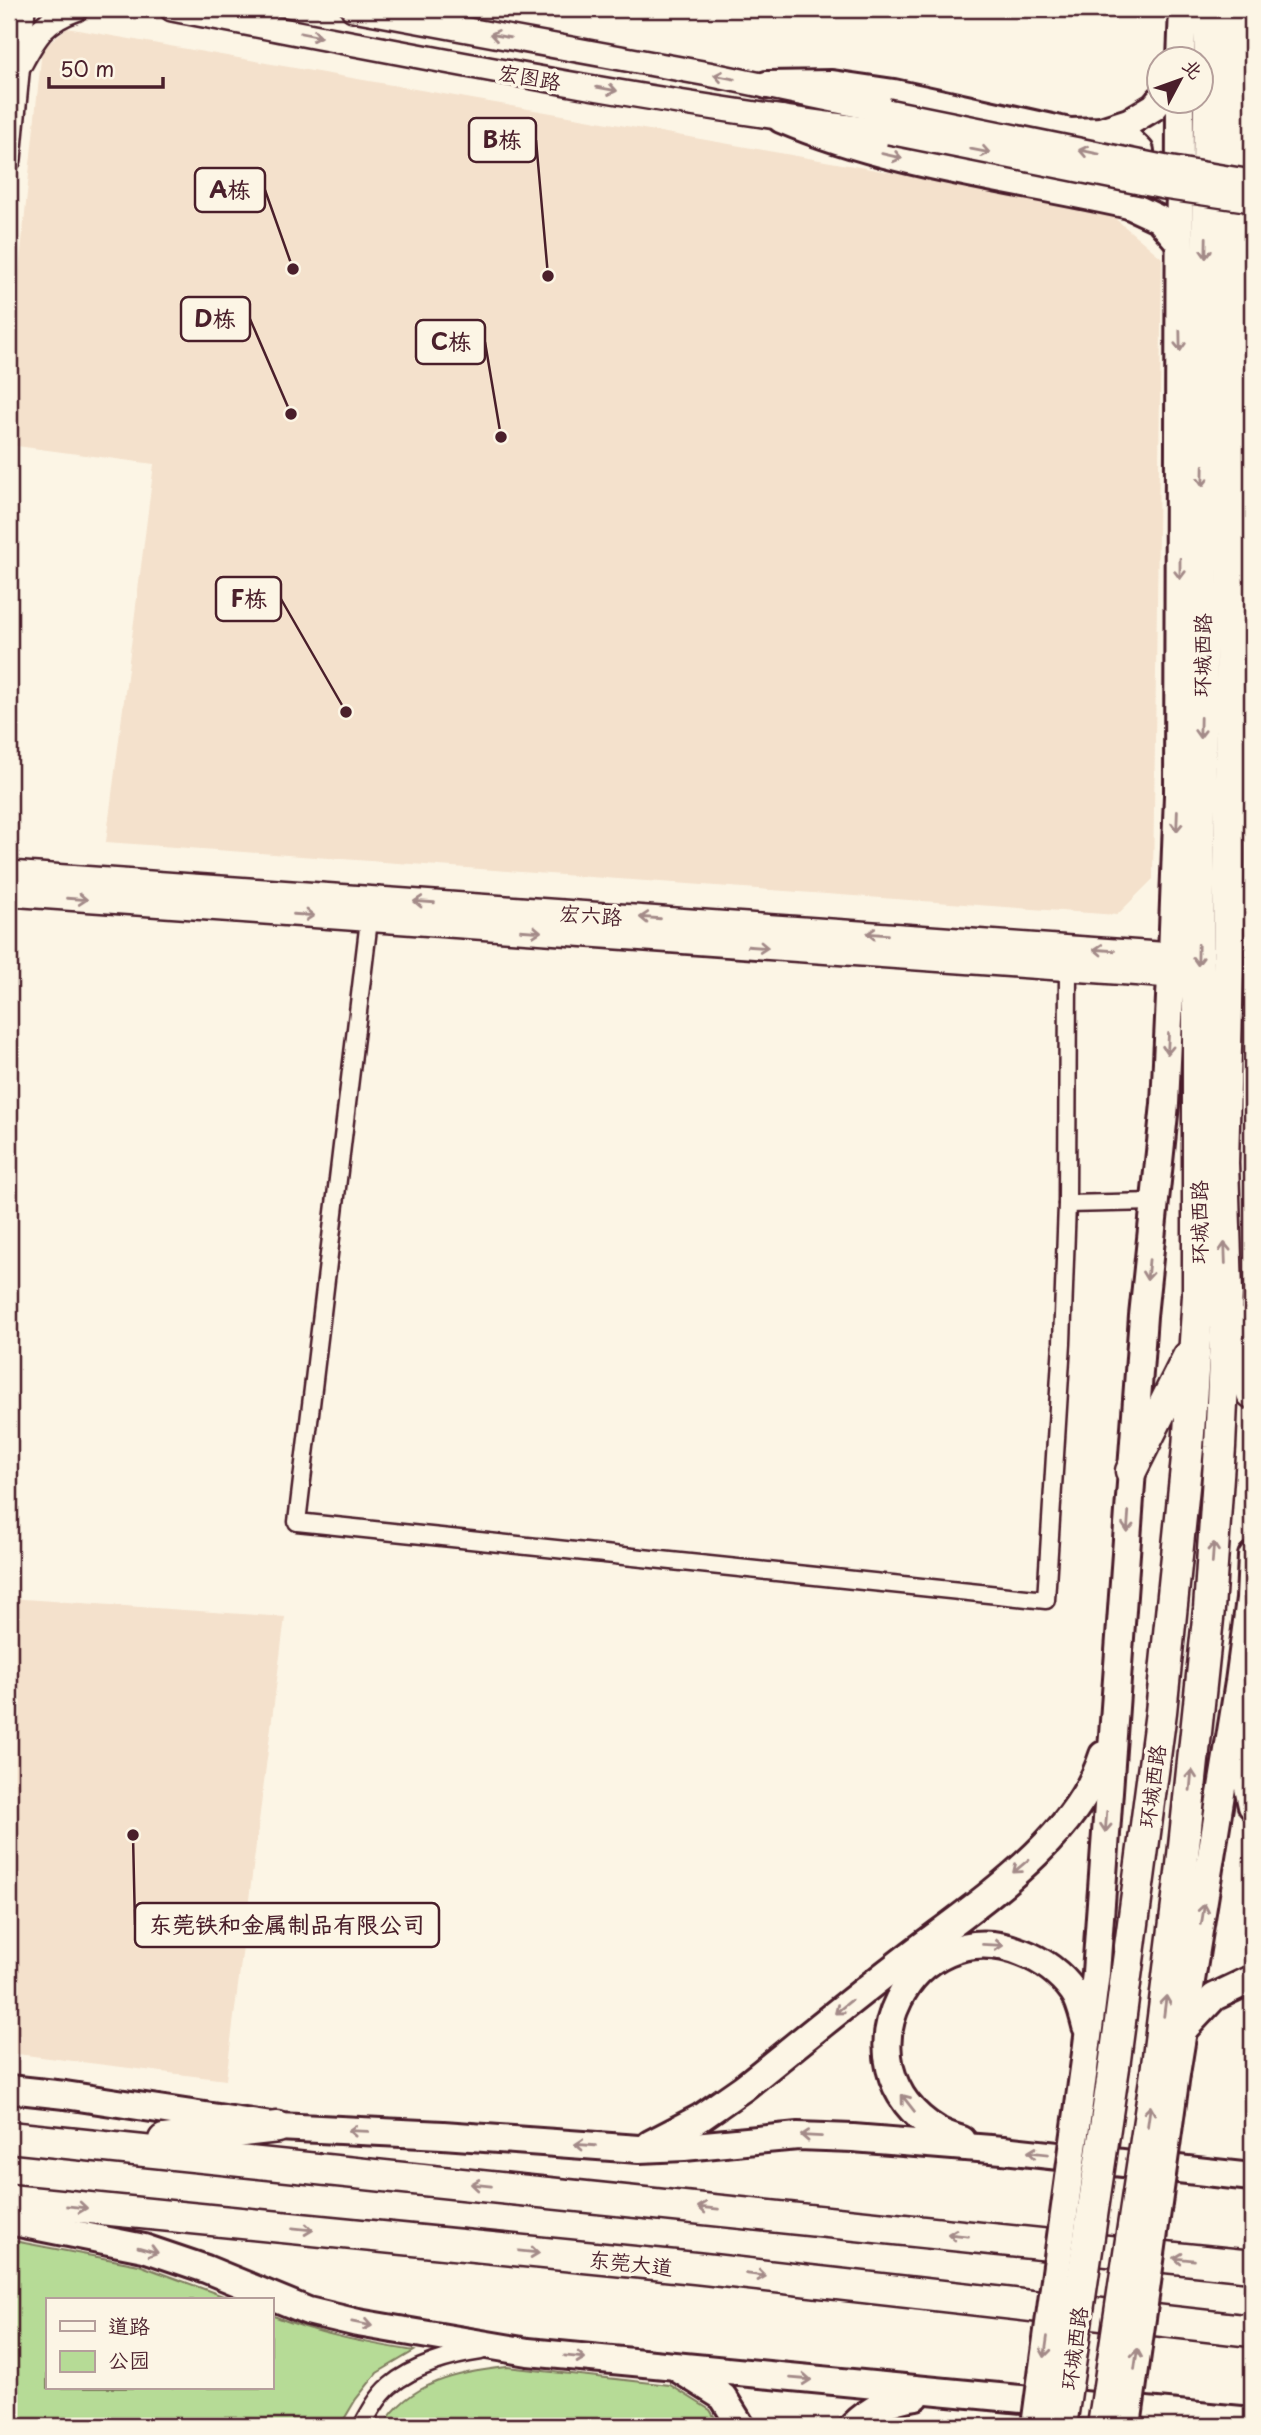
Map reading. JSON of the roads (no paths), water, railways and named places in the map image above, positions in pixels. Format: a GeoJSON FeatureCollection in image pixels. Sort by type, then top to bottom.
{"type":"FeatureCollection","features":[{"type":"Feature","properties":{"kind":"highway","name":"环城西路"},"geometry":{"type":"LineString","coordinates":[[1062,2426],[1114,2067],[1161,1712],[1188,1448],[1195,1344],[1198,1295],[1198,968],[1210,9]]}},
{"type":"Feature","properties":{"kind":"highway","name":"环城西路"},"geometry":{"type":"LineString","coordinates":[[1103,2426],[1166,2074],[1182,1865],[1209,1609],[1220,1447],[1227,1292],[1223,1163],[1228,970],[1238,9]]}},
{"type":"Feature","properties":{"kind":"highway"},"geometry":{"type":"LineString","coordinates":[[1227,1292],[1252,1393]]}},
{"type":"Feature","properties":{"kind":"highway"},"geometry":{"type":"LineString","coordinates":[[1132,1471],[1195,1344]]}},
{"type":"Feature","properties":{"kind":"highway"},"geometry":{"type":"LineString","coordinates":[[106,2147],[278,2127]]}},
{"type":"Feature","properties":{"kind":"highway"},"geometry":{"type":"LineString","coordinates":[[9,2137],[1252,2266]]}},
{"type":"Feature","properties":{"kind":"highway","name":"东莞大道"},"geometry":{"type":"LineString","coordinates":[[9,2200],[695,2268],[1252,2331]]}},
{"type":"Feature","properties":{"kind":"main road"},"geometry":{"type":"LineString","coordinates":[[1182,46],[1183,9]]}},
{"type":"Feature","properties":{"kind":"main road"},"geometry":{"type":"LineString","coordinates":[[767,85],[832,84],[894,93],[1070,132],[1101,131],[1124,135],[1140,151],[1141,171],[1131,189],[1119,195],[1093,197]]}},
{"type":"Feature","properties":{"kind":"main road"},"geometry":{"type":"LineString","coordinates":[[1101,131],[1129,122],[1146,112]]}},
{"type":"Feature","properties":{"kind":"main road"},"geometry":{"type":"LineString","coordinates":[[1035,2426],[1096,1973],[1143,1316],[1165,1104],[1178,794],[1180,116]]}},
{"type":"Feature","properties":{"kind":"main road"},"geometry":{"type":"LineString","coordinates":[[781,119],[818,135],[882,154],[1129,205],[1158,219],[1179,242]]}},
{"type":"Feature","properties":{"kind":"main road"},"geometry":{"type":"LineString","coordinates":[[1127,2426],[1166,2074],[1184,2029],[1234,1718],[1250,1599],[1252,1556]]}},
{"type":"Feature","properties":{"kind":"main road"},"geometry":{"type":"LineString","coordinates":[[1234,1718],[1252,1806]]}},
{"type":"Feature","properties":{"kind":"main road"},"geometry":{"type":"LineString","coordinates":[[639,2149],[700,2119],[743,2088],[1048,1843],[1076,1810],[1096,1778],[1112,1730]]}},
{"type":"Feature","properties":{"kind":"main road"},"geometry":{"type":"LineString","coordinates":[[987,2148],[938,2131],[910,2108],[894,2082],[886,2050],[892,2013],[910,1980],[935,1958],[973,1944],[1007,1946],[1041,1960],[1074,1992],[1089,2032]]}},
{"type":"Feature","properties":{"kind":"main road"},"geometry":{"type":"LineString","coordinates":[[1184,2029],[1214,1997],[1252,1979]]}},
{"type":"Feature","properties":{"kind":"main road"},"geometry":{"type":"LineString","coordinates":[[9,2089],[278,2127],[443,2134],[639,2149],[798,2136],[987,2148],[1252,2177]]}},
{"type":"Feature","properties":{"kind":"main road"},"geometry":{"type":"LineString","coordinates":[[9,2221],[144,2248],[206,2269],[308,2311],[358,2323],[507,2348],[676,2367],[1252,2421]]}},
{"type":"Feature","properties":{"kind":"main road"},"geometry":{"type":"LineString","coordinates":[[676,2367],[723,2397],[741,2426]]}},
{"type":"Feature","properties":{"kind":"main road"},"geometry":{"type":"LineString","coordinates":[[853,2426],[867,2412],[903,2398],[940,2392]]}},
{"type":"Feature","properties":{"kind":"street"},"geometry":{"type":"LineString","coordinates":[[9,159],[23,9]]}},
{"type":"Feature","properties":{"kind":"street"},"geometry":{"type":"LineString","coordinates":[[18,68],[42,28],[58,15],[76,9]]}},
{"type":"Feature","properties":{"kind":"street","name":"宏图路"},"geometry":{"type":"LineString","coordinates":[[172,9],[516,74],[781,119],[888,122]]}},
{"type":"Feature","properties":{"kind":"street","name":"宏图路"},"geometry":{"type":"LineString","coordinates":[[353,9],[767,85],[888,122]]}},
{"type":"Feature","properties":{"kind":"street"},"geometry":{"type":"LineString","coordinates":[[888,122],[1252,182]]}},
{"type":"Feature","properties":{"kind":"street"},"geometry":{"type":"LineString","coordinates":[[888,122],[1164,187],[1252,200]]}},
{"type":"Feature","properties":{"kind":"street","name":"宏六路"},"geometry":{"type":"LineString","coordinates":[[9,873],[1172,965]]}},
{"type":"Feature","properties":{"kind":"street","name":"宏六路"},"geometry":{"type":"LineString","coordinates":[[9,894],[1068,968],[1172,965]]}},
{"type":"Feature","properties":{"kind":"street"},"geometry":{"type":"LineString","coordinates":[[369,920],[297,1522],[1046,1600],[1062,1343],[1067,1204],[1068,968]]}},
{"type":"Feature","properties":{"kind":"street"},"geometry":{"type":"LineString","coordinates":[[1067,1204],[1155,1202]]}},
{"type":"Feature","properties":{"kind":"street"},"geometry":{"type":"LineString","coordinates":[[362,2426],[390,2386],[419,2369],[467,2353],[507,2348]]}},
{"type":"Feature","properties":{"kind":"place","name":"A栋"},"geometry":{"type":"Point","coordinates":[293,269]}},
{"type":"Feature","properties":{"kind":"place","name":"B栋"},"geometry":{"type":"Point","coordinates":[548,276]}},
{"type":"Feature","properties":{"kind":"place","name":"D栋"},"geometry":{"type":"Point","coordinates":[291,414]}},
{"type":"Feature","properties":{"kind":"place","name":"C栋"},"geometry":{"type":"Point","coordinates":[501,437]}},
{"type":"Feature","properties":{"kind":"place","name":"F栋"},"geometry":{"type":"Point","coordinates":[346,712]}},
{"type":"Feature","properties":{"kind":"place","name":"东莞铁和金属制品有限公司"},"geometry":{"type":"Point","coordinates":[133,1835]}}]}
